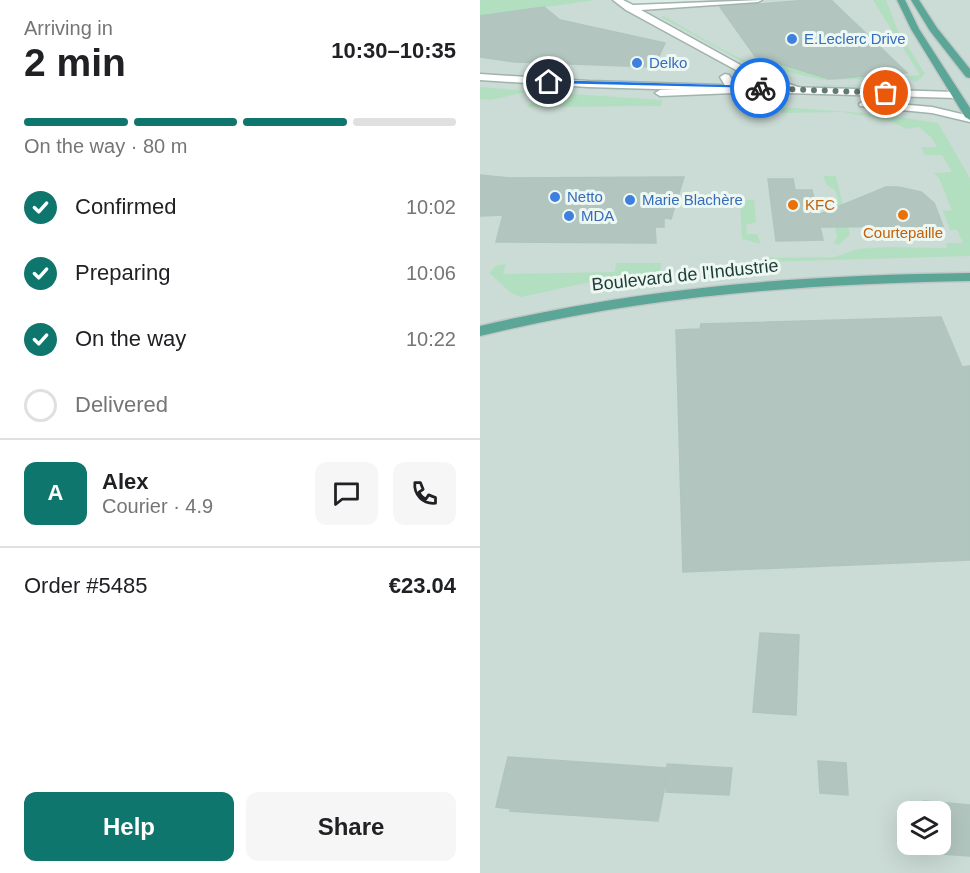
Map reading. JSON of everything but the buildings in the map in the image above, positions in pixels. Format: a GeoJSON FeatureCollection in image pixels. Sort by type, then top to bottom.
{"type":"FeatureCollection","features":[{"type":"Feature","properties":{"kind":"main road"},"geometry":{"type":"LineString","coordinates":[[901,0],[937,80],[964,98],[970,118]]}},
{"type":"Feature","properties":{"kind":"main road"},"geometry":{"type":"LineString","coordinates":[[915,0],[933,29],[970,75]]}},
{"type":"Feature","properties":{"kind":"main road","name":"Boulevard de l'Industrie"},"geometry":{"type":"LineString","coordinates":[[480,331],[585,306],[704,289],[744,285],[970,277]]}},
{"type":"Feature","properties":{"kind":"street"},"geometry":{"type":"LineString","coordinates":[[617,0],[750,74],[802,90]]}},
{"type":"Feature","properties":{"kind":"street"},"geometry":{"type":"LineString","coordinates":[[628,8],[758,0]]}},
{"type":"Feature","properties":{"kind":"street"},"geometry":{"type":"LineString","coordinates":[[725,61],[727,70],[725,77]]}},
{"type":"Feature","properties":{"kind":"street"},"geometry":{"type":"LineString","coordinates":[[740,90],[750,74]]}},
{"type":"Feature","properties":{"kind":"street"},"geometry":{"type":"LineString","coordinates":[[480,77],[588,84],[703,86],[932,110],[970,118]]}},
{"type":"Feature","properties":{"kind":"street"},"geometry":{"type":"LineString","coordinates":[[703,86],[725,77]]}},
{"type":"Feature","properties":{"kind":"street"},"geometry":{"type":"LineString","coordinates":[[725,77],[740,90]]}},
{"type":"Feature","properties":{"kind":"street"},"geometry":{"type":"LineString","coordinates":[[906,94],[937,80]]}},
{"type":"Feature","properties":{"kind":"street"},"geometry":{"type":"LineString","coordinates":[[588,84],[610,89],[660,93],[802,90],[964,98]]}},
{"type":"Feature","properties":{"kind":"street"},"geometry":{"type":"LineString","coordinates":[[834,101],[964,98]]}},
{"type":"Feature","properties":{"kind":"shaded area"},"geometry":{"type":"Polygon","coordinates":[[[480,0],[617,0],[625,6],[713,0],[970,0],[970,873],[480,873],[480,0]]]}},
{"type":"Feature","properties":{"kind":"green space"},"geometry":{"type":"Polygon","coordinates":[[[480,0],[596,0],[480,16],[480,0]]]}},
{"type":"Feature","properties":{"kind":"green space"},"geometry":{"type":"Polygon","coordinates":[[[873,0],[886,0],[897,29],[925,74],[916,82],[904,76],[920,75],[873,0]]]}},
{"type":"Feature","properties":{"kind":"green space"},"geometry":{"type":"Polygon","coordinates":[[[664,16],[735,56],[792,78],[828,85],[899,81],[912,84],[889,87],[825,86],[775,75],[741,61],[661,17],[664,16]]]}},
{"type":"Feature","properties":{"kind":"green space"},"geometry":{"type":"Polygon","coordinates":[[[755,56],[829,79],[876,77],[823,80],[792,73],[755,59],[755,56]]]}},
{"type":"Feature","properties":{"kind":"green space"},"geometry":{"type":"Polygon","coordinates":[[[480,87],[544,92],[521,93],[490,100],[480,99],[480,87]]]}},
{"type":"Feature","properties":{"kind":"green space"},"geometry":{"type":"Polygon","coordinates":[[[571,94],[662,100],[661,106],[528,107],[529,104],[571,94]]]}},
{"type":"Feature","properties":{"kind":"green space"},"geometry":{"type":"Polygon","coordinates":[[[781,107],[879,114],[938,123],[970,178],[970,256],[758,262],[764,258],[834,257],[858,249],[947,248],[946,243],[963,243],[957,230],[950,230],[943,211],[952,210],[939,178],[934,173],[952,172],[942,155],[925,155],[921,147],[937,147],[931,137],[919,127],[906,129],[890,121],[843,112],[781,113],[781,107]]]}},
{"type":"Feature","properties":{"kind":"green space"},"geometry":{"type":"Polygon","coordinates":[[[823,176],[836,176],[850,235],[838,245],[834,243],[837,237],[830,205],[838,199],[835,190],[827,185],[823,176]]]}},
{"type":"Feature","properties":{"kind":"green space"},"geometry":{"type":"Polygon","coordinates":[[[740,200],[754,200],[756,223],[746,224],[747,234],[757,234],[761,244],[742,239],[740,200]]]}},
{"type":"Feature","properties":{"kind":"green space"},"geometry":{"type":"Polygon","coordinates":[[[616,263],[662,263],[660,271],[605,279],[521,297],[511,293],[489,273],[497,265],[506,264],[503,274],[615,272],[616,263]]]}},
{"type":"Feature","properties":{"kind":"way so far"},"geometry":{"type":"LineString","coordinates":[[760,88],[886,93]]}},
{"type":"Feature","properties":{"kind":"place","name":"E.Leclerc Drive"},"geometry":{"type":"Point","coordinates":[792,39]}},
{"type":"Feature","properties":{"kind":"place","name":"Delko"},"geometry":{"type":"Point","coordinates":[637,63]}},
{"type":"Feature","properties":{"kind":"place","name":"Netto"},"geometry":{"type":"Point","coordinates":[555,197]}},
{"type":"Feature","properties":{"kind":"place","name":"Marie Blachère"},"geometry":{"type":"Point","coordinates":[630,200]}},
{"type":"Feature","properties":{"kind":"place","name":"KFC"},"geometry":{"type":"Point","coordinates":[793,205]}},
{"type":"Feature","properties":{"kind":"place","name":"Courtepaille"},"geometry":{"type":"Point","coordinates":[903,215]}},
{"type":"Feature","properties":{"kind":"place","name":"MDA"},"geometry":{"type":"Point","coordinates":[569,216]}},
{"type":"Feature","properties":{"kind":"route"},"geometry":{"type":"LineString","coordinates":[[549,82],[760,88]]}}]}
